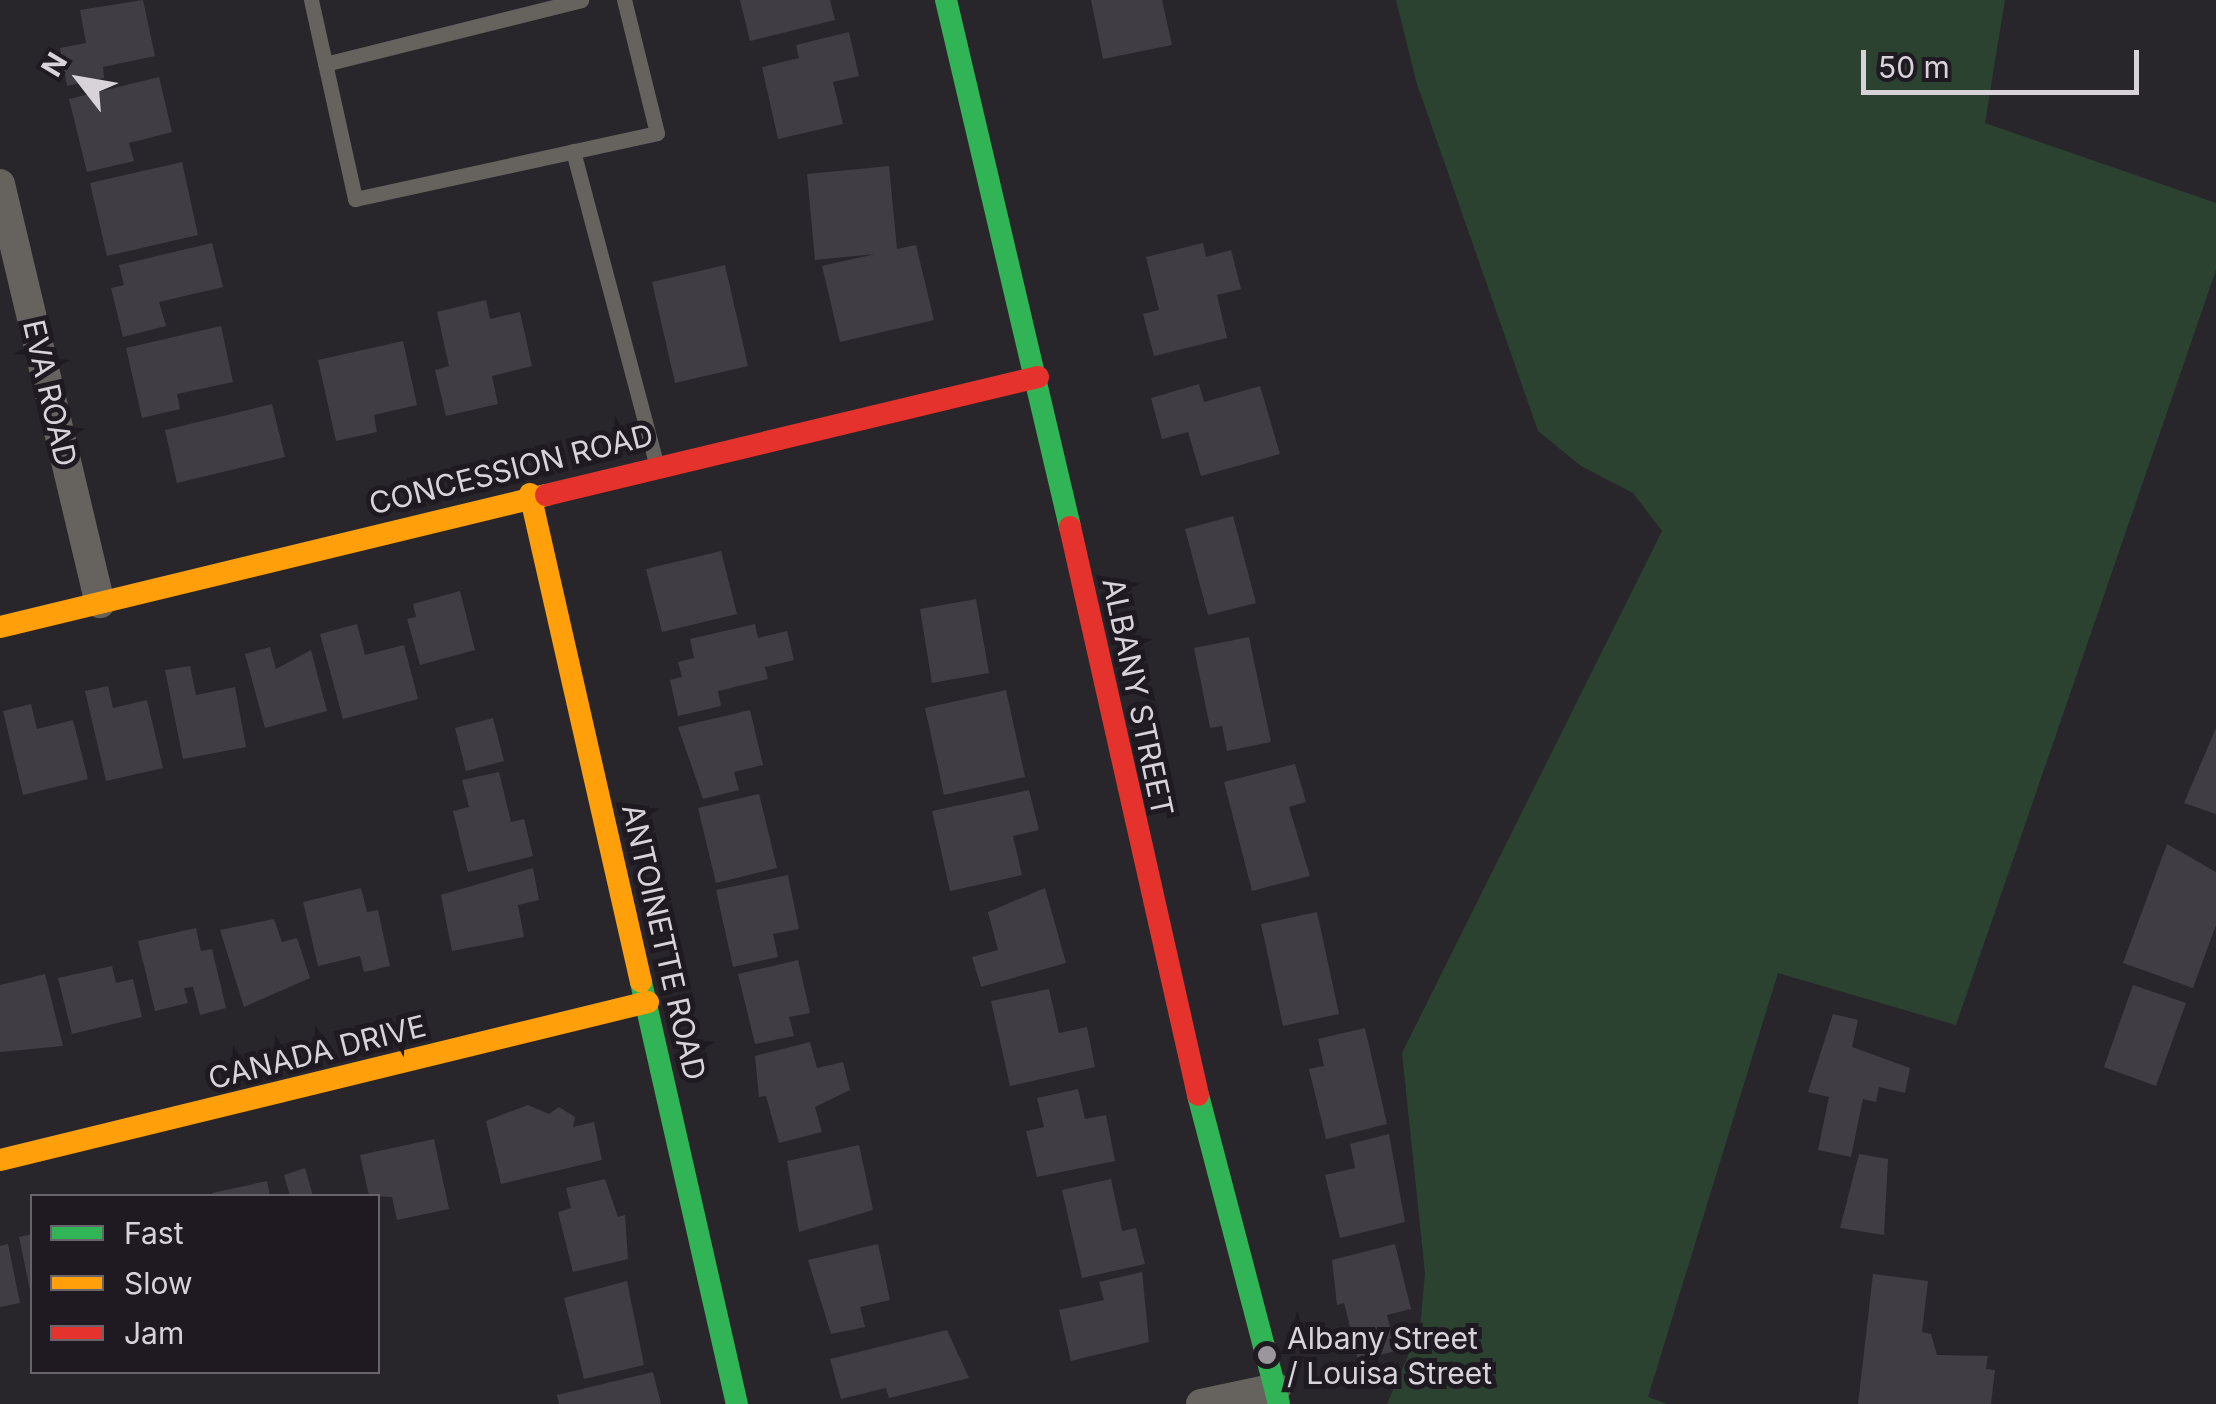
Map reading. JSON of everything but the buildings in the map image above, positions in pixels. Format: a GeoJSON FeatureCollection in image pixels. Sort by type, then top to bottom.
{"type":"FeatureCollection","features":[{"type":"Feature","properties":{"kind":"street","name":"ALBANY STREET"},"geometry":{"type":"LineString","coordinates":[[946,0],[1038,377],[1164,963],[1277,1396]]}},
{"type":"Feature","properties":{"kind":"street","name":"EVA ROAD"},"geometry":{"type":"LineString","coordinates":[[0,184],[100,602]]}},
{"type":"Feature","properties":{"kind":"street","name":"CONCESSION ROAD"},"geometry":{"type":"LineString","coordinates":[[0,627],[656,463],[1038,377]]}},
{"type":"Feature","properties":{"kind":"street","name":"ANTOINETTE ROAD"},"geometry":{"type":"LineString","coordinates":[[530,494],[737,1404]]}},
{"type":"Feature","properties":{"kind":"street","name":"CANADA DRIVE"},"geometry":{"type":"LineString","coordinates":[[0,1160],[648,1002]]}},
{"type":"Feature","properties":{"kind":"street"},"geometry":{"type":"LineString","coordinates":[[1201,1404],[1277,1396]]}},
{"type":"Feature","properties":{"kind":"lane"},"geometry":{"type":"LineString","coordinates":[[311,0],[355,199],[656,134],[624,0]]}},
{"type":"Feature","properties":{"kind":"lane"},"geometry":{"type":"LineString","coordinates":[[326,64],[581,0]]}},
{"type":"Feature","properties":{"kind":"lane"},"geometry":{"type":"LineString","coordinates":[[574,151],[656,463]]}},
{"type":"Feature","properties":{"kind":"green space"},"geometry":{"type":"Polygon","coordinates":[[[1396,0],[2005,0],[1985,123],[2216,203],[2216,270],[1956,1025],[1778,973],[1648,1397],[1667,1404],[1387,1404],[1420,1328],[1425,1273],[1402,1053],[1662,531],[1633,493],[1581,466],[1538,431],[1416,81],[1396,0]]]}},
{"type":"Feature","properties":{"kind":"traffic: fast"},"geometry":{"type":"LineString","coordinates":[[946,0],[1070,527]]}},
{"type":"Feature","properties":{"kind":"traffic: fast"},"geometry":{"type":"LineString","coordinates":[[641,982],[737,1404]]}},
{"type":"Feature","properties":{"kind":"traffic: fast"},"geometry":{"type":"LineString","coordinates":[[1198,1095],[1279,1404]]}},
{"type":"Feature","properties":{"kind":"traffic: slow"},"geometry":{"type":"LineString","coordinates":[[530,494],[641,982]]}},
{"type":"Feature","properties":{"kind":"traffic: slow"},"geometry":{"type":"LineString","coordinates":[[0,627],[546,495]]}},
{"type":"Feature","properties":{"kind":"traffic: slow"},"geometry":{"type":"LineString","coordinates":[[0,1160],[648,1002]]}},
{"type":"Feature","properties":{"kind":"traffic: jam"},"geometry":{"type":"LineString","coordinates":[[546,495],[1038,377]]}},
{"type":"Feature","properties":{"kind":"traffic: jam"},"geometry":{"type":"LineString","coordinates":[[1070,527],[1198,1095]]}},
{"type":"Feature","properties":{"kind":"place","name":"Albany Street / Louisa Street"},"geometry":{"type":"Point","coordinates":[1267,1355]}}]}
